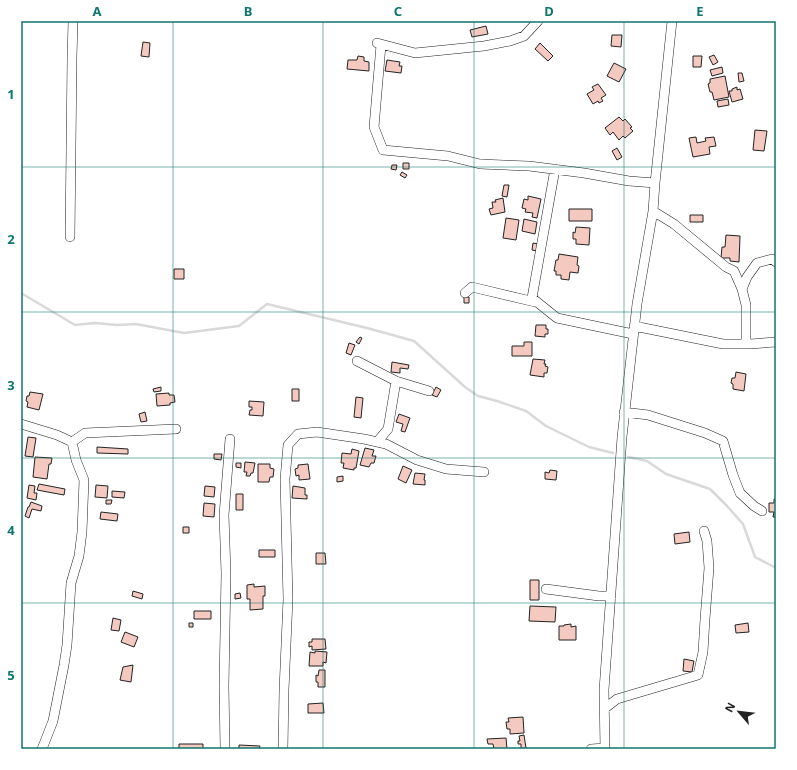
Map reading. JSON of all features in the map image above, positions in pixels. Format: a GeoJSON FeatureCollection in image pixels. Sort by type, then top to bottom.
{"type":"FeatureCollection","features":[{"type":"Feature","properties":{"kind":"street"},"geometry":{"type":"LineString","coordinates":[[70,236],[73,21]]}},
{"type":"Feature","properties":{"kind":"street"},"geometry":{"type":"LineString","coordinates":[[538,21],[524,36],[484,46],[415,53],[379,44],[374,127],[384,150],[448,156],[480,164],[529,166],[630,181],[655,183]]}},
{"type":"Feature","properties":{"kind":"street"},"geometry":{"type":"LineString","coordinates":[[591,749],[605,748],[604,690],[624,412],[637,304],[653,211],[672,21]]}},
{"type":"Feature","properties":{"kind":"street"},"geometry":{"type":"LineString","coordinates":[[535,302],[532,298],[555,169]]}},
{"type":"Feature","properties":{"kind":"street"},"geometry":{"type":"LineString","coordinates":[[653,211],[674,224],[726,267],[734,271],[742,289],[746,305],[746,344]]}},
{"type":"Feature","properties":{"kind":"street"},"geometry":{"type":"LineString","coordinates":[[742,289],[747,277],[757,263],[772,260],[776,262]]}},
{"type":"Feature","properties":{"kind":"street"},"geometry":{"type":"LineString","coordinates":[[465,293],[472,287],[535,302],[557,318],[723,344],[776,342]]}},
{"type":"Feature","properties":{"kind":"street"},"geometry":{"type":"LineString","coordinates":[[357,361],[396,381],[429,391]]}},
{"type":"Feature","properties":{"kind":"street"},"geometry":{"type":"LineString","coordinates":[[376,442],[388,429],[396,381]]}},
{"type":"Feature","properties":{"kind":"street"},"geometry":{"type":"LineString","coordinates":[[624,412],[648,415],[705,433],[723,441],[732,475],[740,492],[754,506],[762,511]]}},
{"type":"Feature","properties":{"kind":"street"},"geometry":{"type":"LineString","coordinates":[[21,424],[57,435],[72,442]]}},
{"type":"Feature","properties":{"kind":"street"},"geometry":{"type":"LineString","coordinates":[[72,442],[85,433],[176,429]]}},
{"type":"Feature","properties":{"kind":"street"},"geometry":{"type":"LineString","coordinates":[[283,749],[288,599],[285,480],[288,445],[298,434],[317,432],[386,444],[417,460],[446,469],[484,472]]}},
{"type":"Feature","properties":{"kind":"street"},"geometry":{"type":"LineString","coordinates":[[225,749],[224,686],[226,573],[224,515],[230,439]]}},
{"type":"Feature","properties":{"kind":"street"},"geometry":{"type":"LineString","coordinates":[[42,749],[53,721],[64,666],[72,583],[79,556],[82,532],[84,480],[76,460],[72,442]]}},
{"type":"Feature","properties":{"kind":"street"},"geometry":{"type":"LineString","coordinates":[[604,709],[617,699],[698,675],[703,652],[704,619],[709,568],[707,541],[704,531]]}},
{"type":"Feature","properties":{"kind":"street"},"geometry":{"type":"LineString","coordinates":[[546,589],[599,596],[611,596]]}},
{"type":"Feature","properties":{"kind":"building"},"geometry":{"type":"Polygon","coordinates":[[[486,26],[488,34],[472,37],[470,30],[486,26]]]}},
{"type":"Feature","properties":{"kind":"building"},"geometry":{"type":"Polygon","coordinates":[[[612,35],[622,35],[621,47],[611,46],[612,35]]]}},
{"type":"Feature","properties":{"kind":"building"},"geometry":{"type":"Polygon","coordinates":[[[143,42],[150,43],[149,57],[141,56],[143,42]]]}},
{"type":"Feature","properties":{"kind":"building"},"geometry":{"type":"Polygon","coordinates":[[[540,43],[553,56],[548,61],[535,49],[540,43]]]}},
{"type":"Feature","properties":{"kind":"building"},"geometry":{"type":"Polygon","coordinates":[[[714,55],[718,62],[713,65],[709,57],[714,55]]]}},
{"type":"Feature","properties":{"kind":"building"},"geometry":{"type":"Polygon","coordinates":[[[358,56],[364,57],[364,61],[369,62],[369,71],[347,69],[348,60],[357,60],[358,56]]]}},
{"type":"Feature","properties":{"kind":"building"},"geometry":{"type":"Polygon","coordinates":[[[693,56],[702,56],[701,67],[693,67],[693,56]]]}},
{"type":"Feature","properties":{"kind":"building"},"geometry":{"type":"Polygon","coordinates":[[[387,60],[400,62],[399,66],[402,66],[401,73],[385,71],[387,60]]]}},
{"type":"Feature","properties":{"kind":"building"},"geometry":{"type":"Polygon","coordinates":[[[614,63],[626,69],[619,82],[607,76],[614,63]]]}},
{"type":"Feature","properties":{"kind":"building"},"geometry":{"type":"Polygon","coordinates":[[[722,67],[723,73],[712,76],[710,70],[722,67]]]}},
{"type":"Feature","properties":{"kind":"building"},"geometry":{"type":"Polygon","coordinates":[[[738,73],[742,73],[744,81],[739,82],[738,73]]]}},
{"type":"Feature","properties":{"kind":"building"},"geometry":{"type":"Polygon","coordinates":[[[725,76],[729,97],[714,100],[708,84],[710,83],[710,79],[725,76]]]}},
{"type":"Feature","properties":{"kind":"building"},"geometry":{"type":"Polygon","coordinates":[[[598,84],[606,95],[601,98],[603,101],[599,103],[598,101],[593,104],[587,94],[594,90],[592,87],[598,84]]]}},
{"type":"Feature","properties":{"kind":"building"},"geometry":{"type":"Polygon","coordinates":[[[737,87],[737,90],[740,89],[743,99],[732,102],[729,91],[732,91],[732,89],[737,87]]]}},
{"type":"Feature","properties":{"kind":"building"},"geometry":{"type":"Polygon","coordinates":[[[728,99],[729,105],[718,107],[717,101],[728,99]]]}},
{"type":"Feature","properties":{"kind":"building"},"geometry":{"type":"Polygon","coordinates":[[[619,117],[623,121],[625,119],[632,127],[630,128],[633,131],[625,138],[623,136],[619,140],[613,132],[610,135],[605,128],[619,117]]]}},
{"type":"Feature","properties":{"kind":"building"},"geometry":{"type":"Polygon","coordinates":[[[755,130],[767,131],[764,151],[753,150],[755,130]]]}},
{"type":"Feature","properties":{"kind":"building"},"geometry":{"type":"Polygon","coordinates":[[[696,137],[697,143],[706,141],[705,138],[714,137],[716,146],[709,147],[710,154],[693,157],[689,138],[696,137]]]}},
{"type":"Feature","properties":{"kind":"building"},"geometry":{"type":"Polygon","coordinates":[[[617,148],[622,157],[617,160],[612,151],[617,148]]]}},
{"type":"Feature","properties":{"kind":"building"},"geometry":{"type":"Polygon","coordinates":[[[403,163],[409,163],[409,169],[403,169],[403,163]]]}},
{"type":"Feature","properties":{"kind":"building"},"geometry":{"type":"Polygon","coordinates":[[[392,165],[397,165],[396,170],[391,169],[392,165]]]}},
{"type":"Feature","properties":{"kind":"building"},"geometry":{"type":"Polygon","coordinates":[[[402,172],[407,175],[405,178],[400,175],[402,172]]]}},
{"type":"Feature","properties":{"kind":"building"},"geometry":{"type":"Polygon","coordinates":[[[504,185],[509,185],[507,197],[502,196],[504,185]]]}},
{"type":"Feature","properties":{"kind":"building"},"geometry":{"type":"Polygon","coordinates":[[[528,196],[541,199],[537,218],[532,217],[533,213],[525,212],[526,209],[522,208],[524,199],[528,200],[528,196]]]}},
{"type":"Feature","properties":{"kind":"building"},"geometry":{"type":"Polygon","coordinates":[[[503,198],[505,212],[491,215],[489,209],[493,208],[492,202],[496,202],[495,200],[503,198]]]}},
{"type":"Feature","properties":{"kind":"building"},"geometry":{"type":"Polygon","coordinates":[[[569,209],[592,209],[592,221],[569,221],[569,209]]]}},
{"type":"Feature","properties":{"kind":"building"},"geometry":{"type":"Polygon","coordinates":[[[690,215],[703,215],[703,222],[690,222],[690,215]]]}},
{"type":"Feature","properties":{"kind":"building"},"geometry":{"type":"Polygon","coordinates":[[[506,218],[519,220],[516,240],[503,238],[506,218]]]}},
{"type":"Feature","properties":{"kind":"building"},"geometry":{"type":"Polygon","coordinates":[[[524,219],[537,222],[535,234],[522,231],[524,219]]]}},
{"type":"Feature","properties":{"kind":"building"},"geometry":{"type":"Polygon","coordinates":[[[576,227],[590,228],[589,245],[576,244],[576,239],[573,239],[573,232],[575,233],[576,227]]]}},
{"type":"Feature","properties":{"kind":"building"},"geometry":{"type":"Polygon","coordinates":[[[726,235],[740,236],[739,262],[730,261],[730,258],[721,258],[722,247],[725,247],[726,235]]]}},
{"type":"Feature","properties":{"kind":"building"},"geometry":{"type":"Polygon","coordinates":[[[533,243],[538,244],[537,251],[532,250],[533,243]]]}},
{"type":"Feature","properties":{"kind":"building"},"geometry":{"type":"Polygon","coordinates":[[[559,254],[578,257],[578,273],[570,272],[569,280],[561,279],[561,275],[556,275],[556,271],[554,271],[559,254]]]}},
{"type":"Feature","properties":{"kind":"building"},"geometry":{"type":"Polygon","coordinates":[[[174,269],[184,269],[184,279],[174,279],[174,269]]]}},
{"type":"Feature","properties":{"kind":"building"},"geometry":{"type":"Polygon","coordinates":[[[464,297],[469,297],[469,303],[464,303],[464,297]]]}},
{"type":"Feature","properties":{"kind":"building"},"geometry":{"type":"Polygon","coordinates":[[[536,325],[546,325],[548,334],[545,334],[545,337],[535,336],[536,325]]]}},
{"type":"Feature","properties":{"kind":"building"},"geometry":{"type":"Polygon","coordinates":[[[360,337],[362,338],[359,344],[356,342],[360,337]]]}},
{"type":"Feature","properties":{"kind":"building"},"geometry":{"type":"Polygon","coordinates":[[[524,342],[532,342],[532,356],[512,356],[512,346],[524,346],[524,342]]]}},
{"type":"Feature","properties":{"kind":"building"},"geometry":{"type":"Polygon","coordinates":[[[349,343],[355,345],[351,355],[346,353],[349,343]]]}},
{"type":"Feature","properties":{"kind":"building"},"geometry":{"type":"Polygon","coordinates":[[[533,359],[545,360],[544,364],[548,367],[547,373],[544,373],[544,377],[530,375],[533,359]]]}},
{"type":"Feature","properties":{"kind":"building"},"geometry":{"type":"Polygon","coordinates":[[[392,362],[409,365],[408,369],[400,368],[400,373],[391,372],[392,362]]]}},
{"type":"Feature","properties":{"kind":"building"},"geometry":{"type":"Polygon","coordinates":[[[736,372],[746,374],[744,391],[733,389],[733,384],[731,383],[732,378],[735,378],[736,372]]]}},
{"type":"Feature","properties":{"kind":"building"},"geometry":{"type":"Polygon","coordinates":[[[161,387],[161,391],[154,392],[153,389],[161,387]]]}},
{"type":"Feature","properties":{"kind":"building"},"geometry":{"type":"Polygon","coordinates":[[[436,387],[441,390],[437,397],[432,395],[436,387]]]}},
{"type":"Feature","properties":{"kind":"building"},"geometry":{"type":"Polygon","coordinates":[[[292,389],[299,389],[299,401],[292,401],[292,389]]]}},
{"type":"Feature","properties":{"kind":"building"},"geometry":{"type":"Polygon","coordinates":[[[30,392],[43,394],[39,410],[27,407],[27,396],[29,396],[30,392]]]}},
{"type":"Feature","properties":{"kind":"building"},"geometry":{"type":"Polygon","coordinates":[[[169,393],[169,395],[174,395],[175,402],[170,403],[170,405],[157,406],[156,394],[169,393]]]}},
{"type":"Feature","properties":{"kind":"building"},"geometry":{"type":"Polygon","coordinates":[[[356,397],[363,398],[361,418],[354,417],[356,397]]]}},
{"type":"Feature","properties":{"kind":"building"},"geometry":{"type":"Polygon","coordinates":[[[249,401],[264,402],[263,416],[249,415],[252,407],[249,407],[249,401]]]}},
{"type":"Feature","properties":{"kind":"building"},"geometry":{"type":"Polygon","coordinates":[[[145,412],[147,421],[141,422],[139,414],[145,412]]]}},
{"type":"Feature","properties":{"kind":"building"},"geometry":{"type":"Polygon","coordinates":[[[399,414],[410,418],[405,432],[401,431],[403,424],[396,422],[399,414]]]}},
{"type":"Feature","properties":{"kind":"building"},"geometry":{"type":"Polygon","coordinates":[[[28,437],[36,438],[33,457],[25,456],[28,437]]]}},
{"type":"Feature","properties":{"kind":"building"},"geometry":{"type":"Polygon","coordinates":[[[97,447],[128,449],[128,454],[97,453],[97,447]]]}},
{"type":"Feature","properties":{"kind":"building"},"geometry":{"type":"Polygon","coordinates":[[[365,448],[374,450],[372,456],[376,456],[374,463],[371,463],[369,467],[360,465],[365,448]]]}},
{"type":"Feature","properties":{"kind":"building"},"geometry":{"type":"Polygon","coordinates":[[[352,449],[359,451],[356,468],[354,468],[354,470],[343,468],[344,463],[341,463],[342,453],[351,454],[352,449]]]}},
{"type":"Feature","properties":{"kind":"building"},"geometry":{"type":"Polygon","coordinates":[[[214,454],[222,454],[221,460],[214,459],[214,454]]]}},
{"type":"Feature","properties":{"kind":"building"},"geometry":{"type":"Polygon","coordinates":[[[35,457],[52,458],[51,464],[49,464],[47,479],[33,477],[35,457]]]}},
{"type":"Feature","properties":{"kind":"building"},"geometry":{"type":"Polygon","coordinates":[[[245,462],[255,463],[253,473],[251,473],[250,476],[246,476],[247,472],[244,472],[245,462]]]}},
{"type":"Feature","properties":{"kind":"building"},"geometry":{"type":"Polygon","coordinates":[[[236,463],[241,463],[241,468],[236,467],[236,463]]]}},
{"type":"Feature","properties":{"kind":"building"},"geometry":{"type":"Polygon","coordinates":[[[258,464],[270,464],[270,468],[274,469],[273,477],[270,477],[269,482],[258,482],[258,464]]]}},
{"type":"Feature","properties":{"kind":"building"},"geometry":{"type":"Polygon","coordinates":[[[308,464],[310,479],[299,480],[299,475],[296,476],[295,469],[298,468],[298,465],[308,464]]]}},
{"type":"Feature","properties":{"kind":"building"},"geometry":{"type":"Polygon","coordinates":[[[403,466],[412,470],[406,483],[398,479],[403,466]]]}},
{"type":"Feature","properties":{"kind":"building"},"geometry":{"type":"Polygon","coordinates":[[[550,470],[557,471],[556,480],[545,479],[545,472],[549,473],[550,470]]]}},
{"type":"Feature","properties":{"kind":"building"},"geometry":{"type":"Polygon","coordinates":[[[415,473],[425,474],[425,485],[413,484],[415,473]]]}},
{"type":"Feature","properties":{"kind":"building"},"geometry":{"type":"Polygon","coordinates":[[[343,476],[343,481],[337,482],[337,477],[343,476]]]}},
{"type":"Feature","properties":{"kind":"building"},"geometry":{"type":"Polygon","coordinates":[[[39,484],[65,489],[64,495],[37,490],[39,484]]]}},
{"type":"Feature","properties":{"kind":"building"},"geometry":{"type":"Polygon","coordinates":[[[29,485],[35,486],[34,493],[37,493],[36,500],[27,498],[29,485]]]}},
{"type":"Feature","properties":{"kind":"building"},"geometry":{"type":"Polygon","coordinates":[[[96,485],[108,486],[107,498],[95,497],[96,485]]]}},
{"type":"Feature","properties":{"kind":"building"},"geometry":{"type":"Polygon","coordinates":[[[205,486],[215,487],[214,497],[204,496],[205,486]]]}},
{"type":"Feature","properties":{"kind":"building"},"geometry":{"type":"Polygon","coordinates":[[[293,486],[305,488],[305,495],[307,495],[307,499],[292,498],[293,486]]]}},
{"type":"Feature","properties":{"kind":"building"},"geometry":{"type":"Polygon","coordinates":[[[112,491],[125,492],[124,498],[112,497],[112,491]]]}},
{"type":"Feature","properties":{"kind":"building"},"geometry":{"type":"Polygon","coordinates":[[[236,494],[243,494],[243,510],[236,510],[236,494]]]}},
{"type":"Feature","properties":{"kind":"building"},"geometry":{"type":"Polygon","coordinates":[[[774,499],[776,499],[776,517],[773,517],[774,512],[769,512],[769,503],[774,503],[774,499]]]}},
{"type":"Feature","properties":{"kind":"building"},"geometry":{"type":"Polygon","coordinates":[[[106,500],[112,500],[111,504],[106,504],[106,500]]]}},
{"type":"Feature","properties":{"kind":"building"},"geometry":{"type":"Polygon","coordinates":[[[31,502],[42,506],[41,511],[32,509],[29,518],[25,516],[31,502]]]}},
{"type":"Feature","properties":{"kind":"building"},"geometry":{"type":"Polygon","coordinates":[[[204,503],[215,504],[214,517],[203,516],[204,503]]]}},
{"type":"Feature","properties":{"kind":"building"},"geometry":{"type":"Polygon","coordinates":[[[101,512],[118,514],[117,521],[100,519],[101,512]]]}},
{"type":"Feature","properties":{"kind":"building"},"geometry":{"type":"Polygon","coordinates":[[[183,527],[189,527],[189,533],[183,533],[183,527]]]}},
{"type":"Feature","properties":{"kind":"building"},"geometry":{"type":"Polygon","coordinates":[[[689,532],[690,542],[675,544],[674,534],[689,532]]]}},
{"type":"Feature","properties":{"kind":"building"},"geometry":{"type":"Polygon","coordinates":[[[259,550],[275,550],[275,557],[259,557],[259,550]]]}},
{"type":"Feature","properties":{"kind":"building"},"geometry":{"type":"Polygon","coordinates":[[[316,553],[325,553],[326,564],[316,564],[316,553]]]}},
{"type":"Feature","properties":{"kind":"building"},"geometry":{"type":"Polygon","coordinates":[[[530,580],[539,580],[539,600],[530,600],[530,580]]]}},
{"type":"Feature","properties":{"kind":"building"},"geometry":{"type":"Polygon","coordinates":[[[254,584],[254,587],[265,586],[263,609],[250,610],[250,599],[247,599],[247,585],[254,584]]]}},
{"type":"Feature","properties":{"kind":"building"},"geometry":{"type":"Polygon","coordinates":[[[133,591],[143,594],[142,599],[132,596],[133,591]]]}},
{"type":"Feature","properties":{"kind":"building"},"geometry":{"type":"Polygon","coordinates":[[[240,593],[241,598],[235,599],[235,594],[240,593]]]}},
{"type":"Feature","properties":{"kind":"building"},"geometry":{"type":"Polygon","coordinates":[[[530,606],[556,607],[555,622],[529,621],[530,606]]]}},
{"type":"Feature","properties":{"kind":"building"},"geometry":{"type":"Polygon","coordinates":[[[194,611],[211,611],[211,619],[194,619],[194,611]]]}},
{"type":"Feature","properties":{"kind":"building"},"geometry":{"type":"Polygon","coordinates":[[[113,618],[121,620],[119,631],[111,630],[113,618]]]}},
{"type":"Feature","properties":{"kind":"building"},"geometry":{"type":"Polygon","coordinates":[[[189,623],[193,623],[193,627],[189,627],[189,623]]]}},
{"type":"Feature","properties":{"kind":"building"},"geometry":{"type":"Polygon","coordinates":[[[748,623],[749,632],[736,633],[735,625],[748,623]]]}},
{"type":"Feature","properties":{"kind":"building"},"geometry":{"type":"Polygon","coordinates":[[[571,624],[571,627],[576,626],[576,640],[559,640],[559,626],[571,624]]]}},
{"type":"Feature","properties":{"kind":"building"},"geometry":{"type":"Polygon","coordinates":[[[125,632],[138,637],[134,647],[121,642],[125,632]]]}},
{"type":"Feature","properties":{"kind":"building"},"geometry":{"type":"Polygon","coordinates":[[[312,639],[325,639],[326,649],[312,650],[312,646],[309,647],[309,642],[312,642],[312,639]]]}},
{"type":"Feature","properties":{"kind":"building"},"geometry":{"type":"Polygon","coordinates":[[[315,651],[327,652],[326,663],[323,662],[323,666],[309,666],[310,652],[315,653],[315,651]]]}},
{"type":"Feature","properties":{"kind":"building"},"geometry":{"type":"Polygon","coordinates":[[[684,659],[694,661],[692,672],[683,671],[684,659]]]}},
{"type":"Feature","properties":{"kind":"building"},"geometry":{"type":"Polygon","coordinates":[[[133,665],[131,682],[120,680],[123,667],[133,665]]]}},
{"type":"Feature","properties":{"kind":"building"},"geometry":{"type":"Polygon","coordinates":[[[319,670],[325,670],[325,687],[318,687],[318,682],[316,682],[316,675],[318,676],[319,670]]]}},
{"type":"Feature","properties":{"kind":"building"},"geometry":{"type":"Polygon","coordinates":[[[323,703],[324,713],[308,713],[308,704],[323,703]]]}},
{"type":"Feature","properties":{"kind":"building"},"geometry":{"type":"Polygon","coordinates":[[[523,717],[524,733],[510,734],[510,729],[507,729],[506,722],[509,722],[508,718],[523,717]]]}},
{"type":"Feature","properties":{"kind":"building"},"geometry":{"type":"Polygon","coordinates":[[[524,735],[526,748],[521,749],[521,744],[518,744],[518,741],[520,741],[519,736],[524,735]]]}},
{"type":"Feature","properties":{"kind":"building"},"geometry":{"type":"Polygon","coordinates":[[[506,738],[507,749],[494,749],[493,744],[488,744],[487,739],[506,738]]]}},
{"type":"Feature","properties":{"kind":"building"},"geometry":{"type":"Polygon","coordinates":[[[179,744],[203,744],[203,749],[179,749],[179,744]]]}},
{"type":"Feature","properties":{"kind":"building"},"geometry":{"type":"Polygon","coordinates":[[[239,745],[260,746],[259,749],[239,749],[239,745]]]}},
{"type":"Feature","properties":{"kind":"waterway"},"geometry":{"type":"LineString","coordinates":[[21,293],[75,325],[95,323],[117,325],[136,324],[184,333],[239,326],[267,304],[367,328],[414,341],[465,387],[478,396],[526,411],[546,426],[589,447],[613,453]]}},
{"type":"Feature","properties":{"kind":"waterway"},"geometry":{"type":"LineString","coordinates":[[628,457],[647,461],[666,474],[710,489],[743,524],[755,557],[776,568]]}}]}
